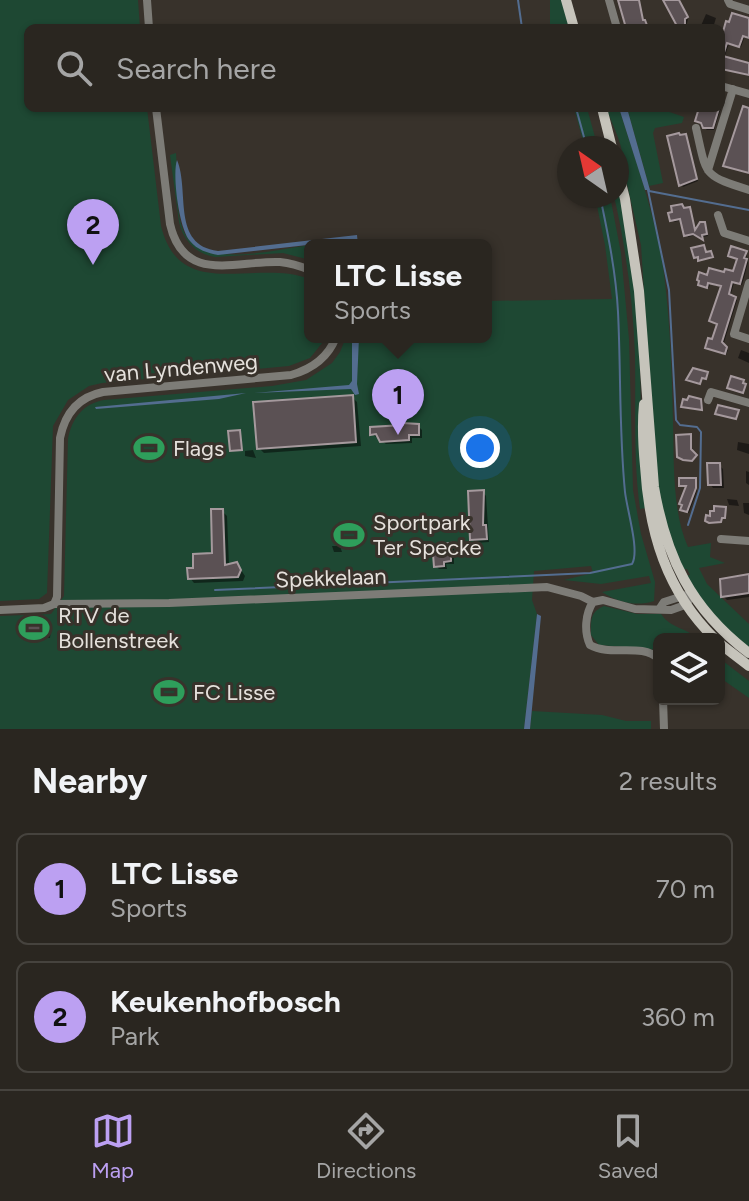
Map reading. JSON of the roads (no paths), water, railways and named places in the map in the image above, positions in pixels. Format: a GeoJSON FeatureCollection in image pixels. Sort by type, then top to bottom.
{"type":"FeatureCollection","features":[{"type":"Feature","properties":{"kind":"main road"},"geometry":{"type":"LineString","coordinates":[[566,0],[573,24]]}},
{"type":"Feature","properties":{"kind":"main road"},"geometry":{"type":"LineString","coordinates":[[573,0],[580,24]]}},
{"type":"Feature","properties":{"kind":"main road"},"geometry":{"type":"LineString","coordinates":[[602,112],[609,136]]}},
{"type":"Feature","properties":{"kind":"main road"},"geometry":{"type":"LineString","coordinates":[[626,208],[633,244],[659,517],[682,579],[711,619],[749,653]]}},
{"type":"Feature","properties":{"kind":"main road"},"geometry":{"type":"LineString","coordinates":[[646,382],[644,453],[653,528],[664,566],[683,600],[710,633]]}},
{"type":"Feature","properties":{"kind":"main road"},"geometry":{"type":"LineString","coordinates":[[725,647],[749,666]]}},
{"type":"Feature","properties":{"kind":"street"},"geometry":{"type":"LineString","coordinates":[[147,0],[149,24]]}},
{"type":"Feature","properties":{"kind":"street"},"geometry":{"type":"LineString","coordinates":[[609,0],[616,24]]}},
{"type":"Feature","properties":{"kind":"street"},"geometry":{"type":"LineString","coordinates":[[728,0],[730,4],[749,10]]}},
{"type":"Feature","properties":{"kind":"street"},"geometry":{"type":"LineString","coordinates":[[725,87],[749,94]]}},
{"type":"Feature","properties":{"kind":"street"},"geometry":{"type":"LineString","coordinates":[[708,170],[733,89]]}},
{"type":"Feature","properties":{"kind":"street"},"geometry":{"type":"LineString","coordinates":[[156,112],[172,236],[187,255],[204,265],[282,262],[304,268]]}},
{"type":"Feature","properties":{"kind":"street"},"geometry":{"type":"LineString","coordinates":[[696,128],[708,170],[716,180],[749,190]]}},
{"type":"Feature","properties":{"kind":"street"},"geometry":{"type":"LineString","coordinates":[[718,215],[724,233],[749,241]]}},
{"type":"Feature","properties":{"kind":"street"},"geometry":{"type":"LineString","coordinates":[[749,283],[734,334],[749,339]]}},
{"type":"Feature","properties":{"kind":"street","name":"van Lyndenweg"},"geometry":{"type":"LineString","coordinates":[[54,604],[57,597],[60,438],[64,420],[74,406],[92,394],[103,392],[291,375],[315,365],[334,343]]}},
{"type":"Feature","properties":{"kind":"street"},"geometry":{"type":"LineString","coordinates":[[708,400],[711,392],[749,403]]}},
{"type":"Feature","properties":{"kind":"street"},"geometry":{"type":"LineString","coordinates":[[721,539],[749,541]]}},
{"type":"Feature","properties":{"kind":"street","name":"Spekkelaan"},"geometry":{"type":"LineString","coordinates":[[0,610],[44,608],[54,604],[169,603],[547,587],[593,602],[603,600],[635,609],[660,608],[664,602],[683,600],[693,595]]}},
{"type":"Feature","properties":{"kind":"street"},"geometry":{"type":"LineString","coordinates":[[593,602],[587,616],[590,645],[600,649],[646,651],[653,655]]}},
{"type":"Feature","properties":{"kind":"street"},"geometry":{"type":"LineString","coordinates":[[663,705],[664,729]]}},
{"type":"Feature","properties":{"kind":"water"},"geometry":{"type":"Polygon","coordinates":[[[620,112],[628,112],[650,190],[645,190],[620,112]]]}},
{"type":"Feature","properties":{"kind":"water"},"geometry":{"type":"Polygon","coordinates":[[[177,160],[188,228],[203,247],[218,251],[304,241],[304,245],[218,255],[196,247],[186,235],[180,214],[177,160]]]}},
{"type":"Feature","properties":{"kind":"water"},"geometry":{"type":"Polygon","coordinates":[[[357,235],[357,239],[322,239],[357,235]]]}},
{"type":"Feature","properties":{"kind":"water"},"geometry":{"type":"Polygon","coordinates":[[[352,343],[359,343],[359,394],[355,395],[351,389],[254,393],[349,385],[352,381],[352,343]]]}},
{"type":"Feature","properties":{"kind":"water"},"geometry":{"type":"Polygon","coordinates":[[[246,393],[219,399],[95,407],[246,393]]]}},
{"type":"Feature","properties":{"kind":"water"},"geometry":{"type":"Polygon","coordinates":[[[537,614],[541,616],[530,729],[524,729],[537,614]]]}},
{"type":"Feature","properties":{"kind":"waterway"},"geometry":{"type":"LineString","coordinates":[[518,0],[521,24]]}},
{"type":"Feature","properties":{"kind":"waterway"},"geometry":{"type":"LineString","coordinates":[[577,112],[584,136]]}},
{"type":"Feature","properties":{"kind":"waterway"},"geometry":{"type":"LineString","coordinates":[[648,190],[669,290],[676,420],[680,425],[697,427],[701,432],[700,488],[688,525]]}},
{"type":"Feature","properties":{"kind":"waterway"},"geometry":{"type":"LineString","coordinates":[[649,191],[749,210]]}},
{"type":"Feature","properties":{"kind":"waterway"},"geometry":{"type":"LineString","coordinates":[[215,590],[590,573],[632,564],[634,540],[625,492],[622,447],[617,297],[602,208]]}},
{"type":"Feature","properties":{"kind":"place","name":"Keukenhofbosch"},"geometry":{"type":"Point","coordinates":[93,265]}},
{"type":"Feature","properties":{"kind":"place","name":"LTC Lisse"},"geometry":{"type":"Point","coordinates":[398,435]}},
{"type":"Feature","properties":{"kind":"place","name":"Flags"},"geometry":{"type":"Point","coordinates":[149,448]}},
{"type":"Feature","properties":{"kind":"place","name":"Sportpark Ter Specke"},"geometry":{"type":"Point","coordinates":[349,535]}},
{"type":"Feature","properties":{"kind":"place","name":"RTV de Bollenstreek"},"geometry":{"type":"Point","coordinates":[34,628]}},
{"type":"Feature","properties":{"kind":"place","name":"FC Lisse"},"geometry":{"type":"Point","coordinates":[169,692]}}]}
